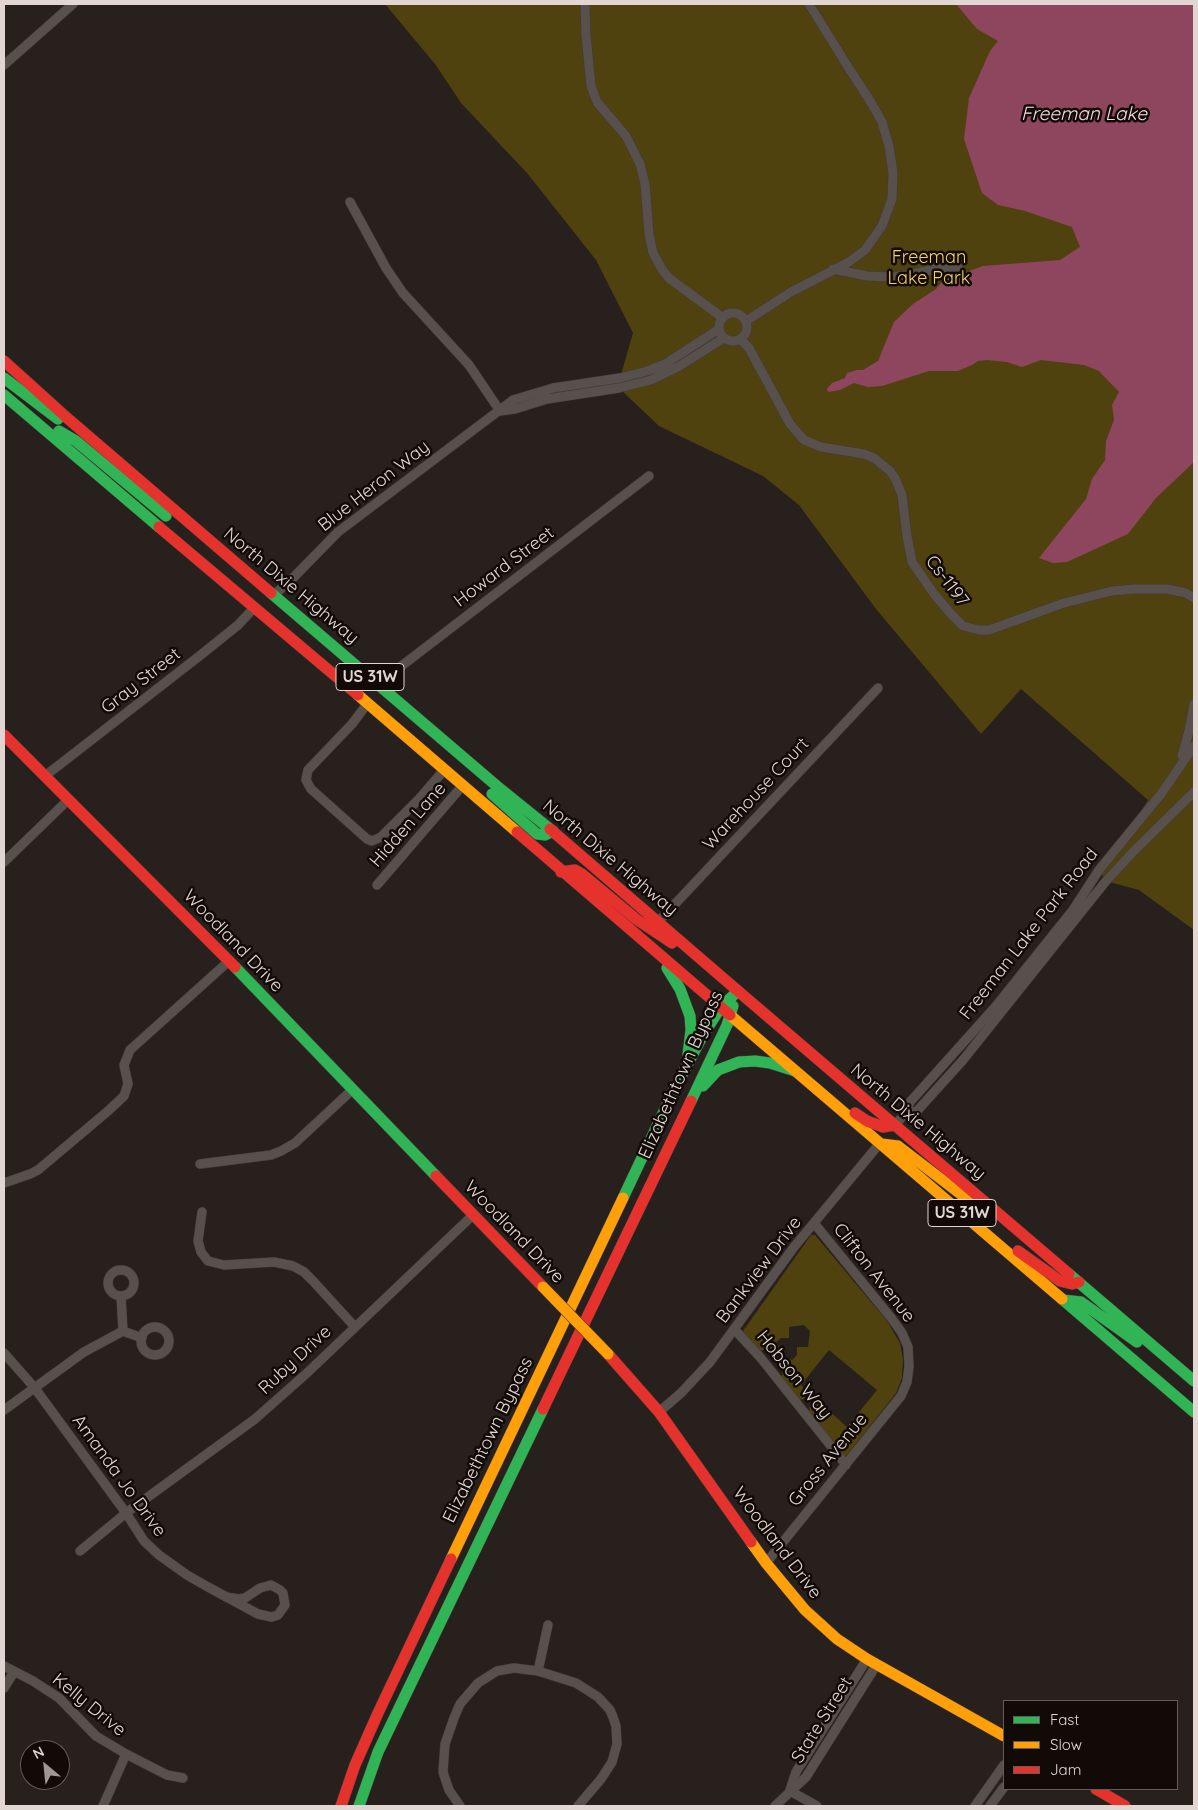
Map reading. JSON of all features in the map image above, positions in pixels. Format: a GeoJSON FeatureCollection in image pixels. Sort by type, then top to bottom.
{"type":"FeatureCollection","features":[{"type":"Feature","properties":{"kind":"main road","name":"North Dixie Highway"},"geometry":{"type":"LineString","coordinates":[[4,362],[95,442],[473,765],[659,921],[1194,1381]]}},
{"type":"Feature","properties":{"kind":"main road"},"geometry":{"type":"LineString","coordinates":[[4,378],[72,430],[95,442]]}},
{"type":"Feature","properties":{"kind":"main road","name":"US 31W"},"geometry":{"type":"LineString","coordinates":[[4,395],[445,769],[659,957],[725,1011],[1194,1412]]}},
{"type":"Feature","properties":{"kind":"main road"},"geometry":{"type":"LineString","coordinates":[[43,427],[60,431],[76,441],[247,584],[257,590],[275,594]]}},
{"type":"Feature","properties":{"kind":"main road"},"geometry":{"type":"LineString","coordinates":[[254,608],[265,605],[272,606],[280,611],[418,728],[473,765]]}},
{"type":"Feature","properties":{"kind":"main road","name":"Woodland Drive"},"geometry":{"type":"LineString","coordinates":[[4,735],[229,961],[608,1354],[659,1412],[790,1594],[825,1629],[872,1661],[1003,1735]]}},
{"type":"Feature","properties":{"kind":"main road"},"geometry":{"type":"LineString","coordinates":[[416,745],[445,755],[537,834],[545,835],[553,831]]}},
{"type":"Feature","properties":{"kind":"main road"},"geometry":{"type":"LineString","coordinates":[[561,872],[575,870],[582,874],[612,900],[662,937],[674,944],[688,946]]}},
{"type":"Feature","properties":{"kind":"main road"},"geometry":{"type":"LineString","coordinates":[[659,957],[680,990],[690,1016],[690,1045],[674,1090]]}},
{"type":"Feature","properties":{"kind":"main road","name":"Elizabethtown Bypass"},"geometry":{"type":"LineString","coordinates":[[340,1806],[378,1713],[674,1090],[703,1034],[725,1011],[738,990]]}},
{"type":"Feature","properties":{"kind":"main road","name":"Elizabethtown Bypass"},"geometry":{"type":"LineString","coordinates":[[359,1806],[378,1752],[727,1025],[725,1011]]}},
{"type":"Feature","properties":{"kind":"main road"},"geometry":{"type":"LineString","coordinates":[[686,1109],[709,1078],[718,1070],[739,1062],[755,1061],[770,1063],[797,1073],[812,1076],[851,1111],[867,1121],[883,1127],[895,1125]]}},
{"type":"Feature","properties":{"kind":"main road"},"geometry":{"type":"LineString","coordinates":[[880,1143],[898,1146],[971,1202],[985,1203]]}},
{"type":"Feature","properties":{"kind":"main road"},"geometry":{"type":"LineString","coordinates":[[949,1202],[960,1202],[1008,1244],[1060,1281],[1072,1284],[1078,1282]]}},
{"type":"Feature","properties":{"kind":"main road"},"geometry":{"type":"LineString","coordinates":[[1063,1300],[1081,1302],[1140,1344],[1194,1391]]}},
{"type":"Feature","properties":{"kind":"main road"},"geometry":{"type":"LineString","coordinates":[[1113,1342],[1126,1344],[1194,1400]]}},
{"type":"Feature","properties":{"kind":"main road"},"geometry":{"type":"LineString","coordinates":[[1098,1790],[1125,1806]]}},
{"type":"Feature","properties":{"kind":"street"},"geometry":{"type":"LineString","coordinates":[[4,65],[73,4]]}},
{"type":"Feature","properties":{"kind":"street"},"geometry":{"type":"LineString","coordinates":[[586,4],[586,35],[591,86],[597,102],[626,136],[640,164],[645,184],[650,243],[655,257],[670,279],[719,315],[721,319]]}},
{"type":"Feature","properties":{"kind":"street"},"geometry":{"type":"LineString","coordinates":[[746,321],[791,292],[858,256],[878,235],[889,209],[893,190],[893,173],[889,146],[876,111],[809,4]]}},
{"type":"Feature","properties":{"kind":"street"},"geometry":{"type":"LineString","coordinates":[[350,202],[398,287],[469,365],[500,411]]}},
{"type":"Feature","properties":{"kind":"street"},"geometry":{"type":"LineString","coordinates":[[833,269],[867,276],[892,277],[939,268],[958,267]]}},
{"type":"Feature","properties":{"kind":"street"},"geometry":{"type":"LineString","coordinates":[[733,312],[743,316],[746,321],[746,331],[740,339],[734,341],[724,338],[719,329],[721,319],[726,314],[733,312]]}},
{"type":"Feature","properties":{"kind":"street","name":"Blue Heron Way"},"geometry":{"type":"LineString","coordinates":[[275,594],[338,532],[513,400],[553,388],[620,378],[647,371],[665,364],[719,329]]}},
{"type":"Feature","properties":{"kind":"street","name":"Blue Heron Way"},"geometry":{"type":"LineString","coordinates":[[500,411],[515,409],[547,399],[619,388],[651,380],[678,367],[724,338]]}},
{"type":"Feature","properties":{"kind":"street","name":"Cs-1197"},"geometry":{"type":"LineString","coordinates":[[740,339],[749,348],[790,424],[804,440],[822,447],[864,454],[878,461],[890,471],[902,495],[912,562],[934,594],[950,614],[963,626],[979,630],[989,630],[1064,603],[1112,591],[1167,589],[1186,593],[1194,598]]}},
{"type":"Feature","properties":{"kind":"street","name":"Howard Street"},"geometry":{"type":"LineString","coordinates":[[378,684],[649,476]]}},
{"type":"Feature","properties":{"kind":"street","name":"Gray Street"},"geometry":{"type":"LineString","coordinates":[[45,776],[188,665],[238,624],[254,608]]}},
{"type":"Feature","properties":{"kind":"street","name":"Warehouse Court"},"geometry":{"type":"LineString","coordinates":[[659,921],[878,688]]}},
{"type":"Feature","properties":{"kind":"street"},"geometry":{"type":"LineString","coordinates":[[367,704],[352,724],[308,770],[306,780],[311,789],[367,839],[372,841],[381,837],[419,799],[445,769]]}},
{"type":"Feature","properties":{"kind":"street"},"geometry":{"type":"LineString","coordinates":[[1176,770],[1185,750],[1194,704]]}},
{"type":"Feature","properties":{"kind":"street"},"geometry":{"type":"LineString","coordinates":[[1176,770],[1194,746]]}},
{"type":"Feature","properties":{"kind":"street","name":"Freeman Lake Park Road"},"geometry":{"type":"LineString","coordinates":[[895,1125],[904,1115],[910,1102],[996,1006],[1073,910],[1099,870],[1161,794],[1176,770]]}},
{"type":"Feature","properties":{"kind":"street","name":"Hidden Lane"},"geometry":{"type":"LineString","coordinates":[[377,885],[463,785]]}},
{"type":"Feature","properties":{"kind":"street","name":"Freeman Lake Park Road"},"geometry":{"type":"LineString","coordinates":[[904,1115],[917,1111],[924,1104],[970,1052],[1106,881],[1194,792]]}},
{"type":"Feature","properties":{"kind":"street"},"geometry":{"type":"LineString","coordinates":[[4,862],[68,800]]}},
{"type":"Feature","properties":{"kind":"street"},"geometry":{"type":"LineString","coordinates":[[4,1183],[38,1170],[94,1124],[124,1096],[128,1084],[124,1065],[130,1050],[229,961]]}},
{"type":"Feature","properties":{"kind":"street"},"geometry":{"type":"LineString","coordinates":[[200,1164],[271,1155],[281,1151],[295,1143],[352,1090]]}},
{"type":"Feature","properties":{"kind":"street","name":"Bankview Drive"},"geometry":{"type":"LineString","coordinates":[[659,1412],[681,1393],[710,1362],[794,1247],[880,1143]]}},
{"type":"Feature","properties":{"kind":"street"},"geometry":{"type":"LineString","coordinates":[[202,1212],[198,1241],[201,1252],[208,1260],[218,1265],[274,1262],[293,1266],[304,1272],[355,1327]]}},
{"type":"Feature","properties":{"kind":"street","name":"Ruby Drive"},"geometry":{"type":"LineString","coordinates":[[80,1551],[126,1513],[255,1420],[473,1215]]}},
{"type":"Feature","properties":{"kind":"street","name":"Clifton Avenue"},"geometry":{"type":"LineString","coordinates":[[814,1223],[902,1333],[908,1347],[908,1374]]}},
{"type":"Feature","properties":{"kind":"street"},"geometry":{"type":"LineString","coordinates":[[121,1296],[124,1331]]}},
{"type":"Feature","properties":{"kind":"street","name":"Hobson Way"},"geometry":{"type":"LineString","coordinates":[[735,1330],[760,1357],[846,1465]]}},
{"type":"Feature","properties":{"kind":"street"},"geometry":{"type":"LineString","coordinates":[[4,1410],[84,1352],[124,1331],[142,1338]]}},
{"type":"Feature","properties":{"kind":"street","name":"Amanda Jo Drive"},"geometry":{"type":"LineString","coordinates":[[4,1353],[34,1387],[126,1513],[144,1541],[159,1555],[187,1575],[226,1597],[265,1617],[278,1615],[285,1605],[283,1594],[271,1585],[260,1588],[244,1598],[226,1597]]}},
{"type":"Feature","properties":{"kind":"street","name":"Gross Avenue"},"geometry":{"type":"LineString","coordinates":[[766,1563],[901,1396],[905,1389],[908,1374]]}},
{"type":"Feature","properties":{"kind":"street"},"geometry":{"type":"LineString","coordinates":[[538,1671],[548,1625]]}},
{"type":"Feature","properties":{"kind":"street","name":"State Street"},"geometry":{"type":"LineString","coordinates":[[776,1806],[790,1790],[806,1777],[872,1661]]}},
{"type":"Feature","properties":{"kind":"street","name":"Kelly Drive"},"geometry":{"type":"LineString","coordinates":[[4,1666],[33,1681],[59,1698],[96,1736],[167,1775],[182,1778]]}},
{"type":"Feature","properties":{"kind":"street"},"geometry":{"type":"LineString","coordinates":[[460,1806],[445,1782],[443,1763],[448,1735],[460,1704],[478,1683],[497,1671],[514,1668],[538,1671],[561,1677],[591,1692],[605,1703],[614,1718],[617,1744],[612,1762],[601,1779],[578,1806]]}},
{"type":"Feature","properties":{"kind":"street"},"geometry":{"type":"LineString","coordinates":[[4,1688],[14,1672]]}},
{"type":"Feature","properties":{"kind":"street"},"geometry":{"type":"LineString","coordinates":[[103,1806],[126,1754]]}},
{"type":"Feature","properties":{"kind":"street"},"geometry":{"type":"LineString","coordinates":[[975,1806],[1003,1766]]}},
{"type":"Feature","properties":{"kind":"street"},"geometry":{"type":"LineString","coordinates":[[990,1806],[1003,1788]]}},
{"type":"Feature","properties":{"kind":"street"},"geometry":{"type":"LineString","coordinates":[[790,1790],[817,1806]]}},
{"type":"Feature","properties":{"kind":"green space","name":"Freeman Lake Park"},"geometry":{"type":"Polygon","coordinates":[[[385,4],[1194,4],[1194,930],[1139,890],[1106,881],[1099,870],[1119,847],[1148,800],[1021,689],[981,734],[876,609],[799,505],[763,476],[659,426],[619,388],[633,333],[596,260],[527,173],[461,103],[435,64],[385,4]]]}},
{"type":"Feature","properties":{"kind":"green space"},"geometry":{"type":"Polygon","coordinates":[[[811,1235],[815,1235],[887,1321],[900,1343],[903,1359],[902,1378],[896,1393],[844,1457],[809,1413],[810,1404],[817,1400],[847,1427],[877,1390],[829,1350],[801,1385],[808,1393],[804,1399],[799,1400],[781,1378],[788,1358],[792,1360],[797,1355],[797,1347],[808,1347],[810,1331],[804,1325],[789,1327],[789,1338],[781,1338],[776,1342],[781,1349],[772,1348],[760,1351],[743,1331],[811,1235]]]}},
{"type":"Feature","properties":{"kind":"water","name":"Freeman Lake"},"geometry":{"type":"Polygon","coordinates":[[[956,4],[1194,4],[1194,462],[1156,498],[1128,534],[1067,562],[1053,563],[1039,558],[1086,499],[1092,479],[1105,460],[1106,441],[1114,420],[1112,405],[1119,392],[1099,371],[1084,365],[1041,360],[1022,367],[1007,362],[987,360],[978,361],[958,371],[929,371],[882,386],[868,387],[854,383],[840,390],[828,392],[827,389],[832,383],[845,378],[847,373],[863,370],[878,361],[894,322],[913,304],[936,289],[944,280],[983,266],[1060,260],[1080,247],[1072,227],[1025,211],[998,205],[982,193],[964,139],[969,98],[990,51],[998,41],[977,29],[956,4]]]}},
{"type":"Feature","properties":{"kind":"traffic: fast"},"geometry":{"type":"LineString","coordinates":[[4,378],[58,419]]}},
{"type":"Feature","properties":{"kind":"traffic: fast"},"geometry":{"type":"LineString","coordinates":[[4,395],[159,527]]}},
{"type":"Feature","properties":{"kind":"traffic: fast"},"geometry":{"type":"LineString","coordinates":[[59,431],[76,441],[166,516]]}},
{"type":"Feature","properties":{"kind":"traffic: fast"},"geometry":{"type":"LineString","coordinates":[[271,593],[498,787],[550,829]]}},
{"type":"Feature","properties":{"kind":"traffic: fast"},"geometry":{"type":"LineString","coordinates":[[492,794],[537,834],[545,835],[553,831]]}},
{"type":"Feature","properties":{"kind":"traffic: fast"},"geometry":{"type":"LineString","coordinates":[[235,967],[436,1176]]}},
{"type":"Feature","properties":{"kind":"traffic: fast"},"geometry":{"type":"LineString","coordinates":[[667,968],[680,989],[690,1016],[691,1030],[688,1054]]}},
{"type":"Feature","properties":{"kind":"traffic: fast"},"geometry":{"type":"LineString","coordinates":[[623,1198],[674,1090],[703,1035],[721,1007],[738,991]]}},
{"type":"Feature","properties":{"kind":"traffic: fast"},"geometry":{"type":"LineString","coordinates":[[691,1101],[727,1025],[733,1006]]}},
{"type":"Feature","properties":{"kind":"traffic: fast"},"geometry":{"type":"LineString","coordinates":[[703,1086],[718,1070],[739,1062],[755,1061],[770,1063],[795,1071]]}},
{"type":"Feature","properties":{"kind":"traffic: fast"},"geometry":{"type":"LineString","coordinates":[[1069,1274],[1194,1381]]}},
{"type":"Feature","properties":{"kind":"traffic: fast"},"geometry":{"type":"LineString","coordinates":[[1062,1299],[1194,1412]]}},
{"type":"Feature","properties":{"kind":"traffic: fast"},"geometry":{"type":"LineString","coordinates":[[1063,1300],[1081,1302],[1137,1342]]}},
{"type":"Feature","properties":{"kind":"traffic: fast"},"geometry":{"type":"LineString","coordinates":[[359,1806],[378,1752],[543,1409]]}},
{"type":"Feature","properties":{"kind":"traffic: slow"},"geometry":{"type":"LineString","coordinates":[[358,695],[517,832]]}},
{"type":"Feature","properties":{"kind":"traffic: slow"},"geometry":{"type":"LineString","coordinates":[[730,1015],[1062,1299]]}},
{"type":"Feature","properties":{"kind":"traffic: slow"},"geometry":{"type":"LineString","coordinates":[[882,1144],[898,1146],[971,1202],[985,1203]]}},
{"type":"Feature","properties":{"kind":"traffic: slow"},"geometry":{"type":"LineString","coordinates":[[451,1559],[623,1198]]}},
{"type":"Feature","properties":{"kind":"traffic: slow"},"geometry":{"type":"LineString","coordinates":[[543,1287],[608,1354]]}},
{"type":"Feature","properties":{"kind":"traffic: slow"},"geometry":{"type":"LineString","coordinates":[[751,1542],[805,1610],[837,1639],[867,1659],[1003,1735]]}},
{"type":"Feature","properties":{"kind":"traffic: jam"},"geometry":{"type":"LineString","coordinates":[[4,361],[66,417],[271,593]]}},
{"type":"Feature","properties":{"kind":"traffic: jam"},"geometry":{"type":"LineString","coordinates":[[159,527],[358,695]]}},
{"type":"Feature","properties":{"kind":"traffic: jam"},"geometry":{"type":"LineString","coordinates":[[4,735],[235,967]]}},
{"type":"Feature","properties":{"kind":"traffic: jam"},"geometry":{"type":"LineString","coordinates":[[550,829],[738,991]]}},
{"type":"Feature","properties":{"kind":"traffic: jam"},"geometry":{"type":"LineString","coordinates":[[517,832],[730,1015]]}},
{"type":"Feature","properties":{"kind":"traffic: jam"},"geometry":{"type":"LineString","coordinates":[[561,872],[575,870],[582,874],[636,919],[672,943]]}},
{"type":"Feature","properties":{"kind":"traffic: jam"},"geometry":{"type":"LineString","coordinates":[[738,991],[1069,1274]]}},
{"type":"Feature","properties":{"kind":"traffic: jam"},"geometry":{"type":"LineString","coordinates":[[543,1409],[691,1101]]}},
{"type":"Feature","properties":{"kind":"traffic: jam"},"geometry":{"type":"LineString","coordinates":[[855,1113],[867,1121],[883,1127],[895,1125]]}},
{"type":"Feature","properties":{"kind":"traffic: jam"},"geometry":{"type":"LineString","coordinates":[[436,1176],[543,1287]]}},
{"type":"Feature","properties":{"kind":"traffic: jam"},"geometry":{"type":"LineString","coordinates":[[1018,1251],[1060,1281],[1072,1284],[1079,1282]]}},
{"type":"Feature","properties":{"kind":"traffic: jam"},"geometry":{"type":"LineString","coordinates":[[608,1354],[659,1412],[751,1542]]}},
{"type":"Feature","properties":{"kind":"traffic: jam"},"geometry":{"type":"LineString","coordinates":[[341,1806],[355,1765],[378,1713],[451,1559]]}},
{"type":"Feature","properties":{"kind":"traffic: jam"},"geometry":{"type":"LineString","coordinates":[[1098,1790],[1125,1806]]}}]}
